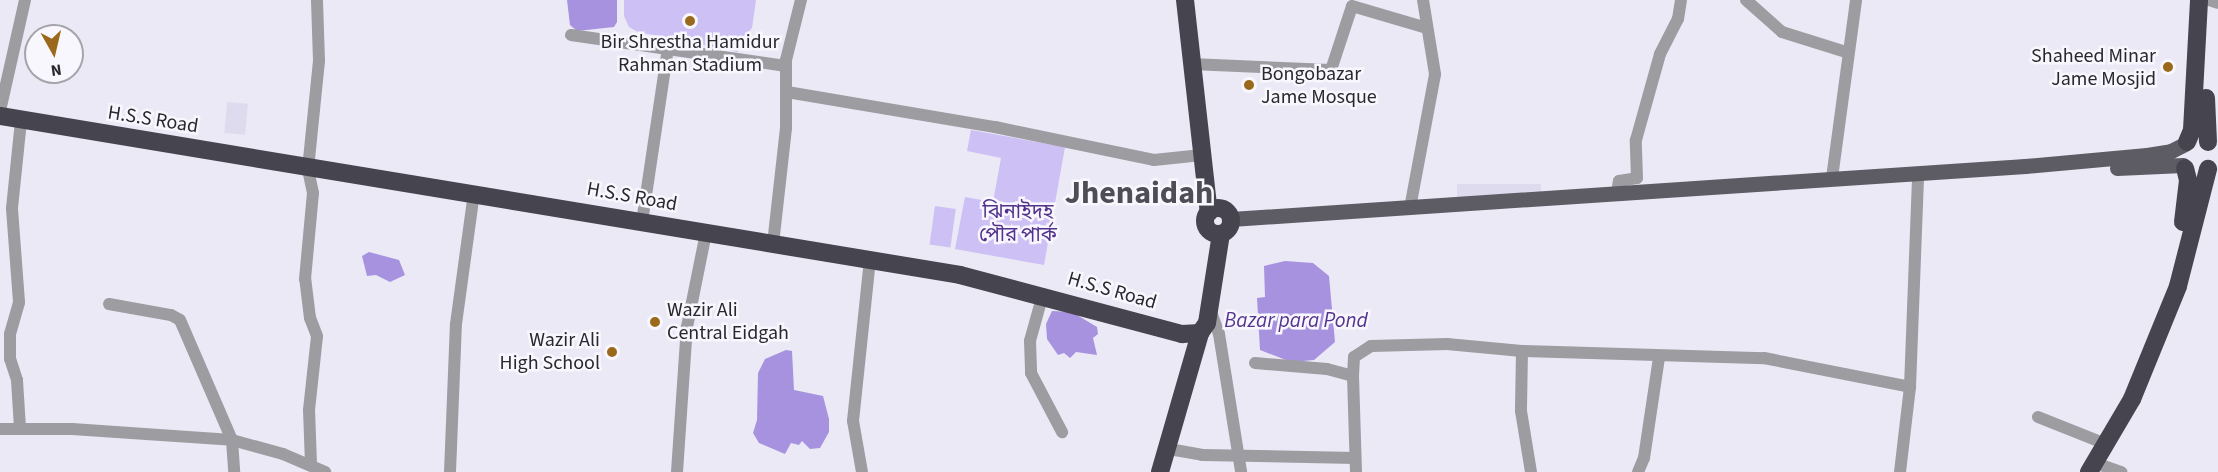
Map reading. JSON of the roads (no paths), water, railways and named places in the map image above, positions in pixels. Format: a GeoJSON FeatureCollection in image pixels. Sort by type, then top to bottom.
{"type":"FeatureCollection","features":[{"type":"Feature","properties":{"kind":"highway"},"geometry":{"type":"LineString","coordinates":[[1160,472],[1169,449],[1200,333],[1207,323],[1220,221],[1203,157],[1185,0]]}},
{"type":"Feature","properties":{"kind":"highway"},"geometry":{"type":"LineString","coordinates":[[2153,343],[2185,212],[2188,174],[2181,152],[2192,130],[2201,0]]}},
{"type":"Feature","properties":{"kind":"highway"},"geometry":{"type":"LineString","coordinates":[[2092,467],[2132,399],[2186,260],[2212,166],[2214,155],[2201,0]]}},
{"type":"Feature","properties":{"kind":"highway","name":"H.S.S Road"},"geometry":{"type":"LineString","coordinates":[[0,116],[308,169],[474,193],[870,259],[1043,294],[1172,331],[1200,333]]}},
{"type":"Feature","properties":{"kind":"highway"},"geometry":{"type":"LineString","coordinates":[[2186,143],[2198,138],[2212,144]]}},
{"type":"Feature","properties":{"kind":"highway"},"geometry":{"type":"LineString","coordinates":[[2184,166],[2196,172],[2212,166]]}},
{"type":"Feature","properties":{"kind":"main road"},"geometry":{"type":"LineString","coordinates":[[1220,221],[2147,155],[2171,151],[2186,143]]}},
{"type":"Feature","properties":{"kind":"main road"},"geometry":{"type":"LineString","coordinates":[[1220,221],[2184,166]]}},
{"type":"Feature","properties":{"kind":"street"},"geometry":{"type":"LineString","coordinates":[[0,111],[25,0]]}},
{"type":"Feature","properties":{"kind":"street"},"geometry":{"type":"LineString","coordinates":[[311,464],[309,410],[317,336],[306,300],[313,193],[308,169],[319,61],[317,0]]}},
{"type":"Feature","properties":{"kind":"street"},"geometry":{"type":"LineString","coordinates":[[773,244],[787,92],[786,66],[801,0]]}},
{"type":"Feature","properties":{"kind":"street"},"geometry":{"type":"LineString","coordinates":[[1410,208],[1435,74],[1423,0]]}},
{"type":"Feature","properties":{"kind":"street"},"geometry":{"type":"LineString","coordinates":[[1617,193],[1619,181],[1636,178],[1636,140],[1660,54],[1678,19],[1681,0]]}},
{"type":"Feature","properties":{"kind":"street"},"geometry":{"type":"LineString","coordinates":[[1746,0],[1782,32],[1846,51]]}},
{"type":"Feature","properties":{"kind":"street"},"geometry":{"type":"LineString","coordinates":[[1832,178],[1846,51],[1856,0]]}},
{"type":"Feature","properties":{"kind":"street"},"geometry":{"type":"LineString","coordinates":[[2209,0],[2218,3]]}},
{"type":"Feature","properties":{"kind":"street"},"geometry":{"type":"LineString","coordinates":[[1191,64],[1331,70],[1352,6],[1427,28]]}},
{"type":"Feature","properties":{"kind":"street"},"geometry":{"type":"LineString","coordinates":[[571,35],[786,66]]}},
{"type":"Feature","properties":{"kind":"street"},"geometry":{"type":"LineString","coordinates":[[642,222],[668,49]]}},
{"type":"Feature","properties":{"kind":"street"},"geometry":{"type":"LineString","coordinates":[[787,92],[995,127],[1154,160],[1203,157]]}},
{"type":"Feature","properties":{"kind":"street"},"geometry":{"type":"LineString","coordinates":[[20,428],[10,342],[19,302],[12,208],[21,121]]}},
{"type":"Feature","properties":{"kind":"street"},"geometry":{"type":"LineString","coordinates":[[1900,472],[1910,387],[1918,181]]}},
{"type":"Feature","properties":{"kind":"street"},"geometry":{"type":"LineString","coordinates":[[450,472],[456,324],[474,193]]}},
{"type":"Feature","properties":{"kind":"street"},"geometry":{"type":"LineString","coordinates":[[677,472],[687,327],[706,233]]}},
{"type":"Feature","properties":{"kind":"street"},"geometry":{"type":"LineString","coordinates":[[862,472],[853,421],[870,259]]}},
{"type":"Feature","properties":{"kind":"street"},"geometry":{"type":"LineString","coordinates":[[1043,294],[1030,341],[1031,373],[1062,432]]}},
{"type":"Feature","properties":{"kind":"street"},"geometry":{"type":"LineString","coordinates":[[109,304],[171,315],[180,320],[232,440],[234,472]]}},
{"type":"Feature","properties":{"kind":"street"},"geometry":{"type":"LineString","coordinates":[[1209,308],[1219,334],[1241,456],[1241,472]]}},
{"type":"Feature","properties":{"kind":"street"},"geometry":{"type":"LineString","coordinates":[[1356,472],[1354,357],[1371,346],[1447,344],[1522,351],[1659,357],[1764,358],[1910,387]]}},
{"type":"Feature","properties":{"kind":"street"},"geometry":{"type":"LineString","coordinates":[[1522,351],[1521,411],[1531,472]]}},
{"type":"Feature","properties":{"kind":"street"},"geometry":{"type":"LineString","coordinates":[[1638,472],[1644,458],[1659,357]]}},
{"type":"Feature","properties":{"kind":"street"},"geometry":{"type":"LineString","coordinates":[[1255,363],[1327,369],[1353,376]]}},
{"type":"Feature","properties":{"kind":"street"},"geometry":{"type":"LineString","coordinates":[[2038,417],[2106,444]]}},
{"type":"Feature","properties":{"kind":"street"},"geometry":{"type":"LineString","coordinates":[[0,429],[20,428],[232,440],[311,464],[325,472]]}},
{"type":"Feature","properties":{"kind":"street"},"geometry":{"type":"LineString","coordinates":[[1169,449],[1241,456],[1354,458]]}},
{"type":"Feature","properties":{"kind":"street"},"geometry":{"type":"LineString","coordinates":[[2092,467],[2121,472]]}},
{"type":"Feature","properties":{"kind":"water"},"geometry":{"type":"Polygon","coordinates":[[[567,0],[617,0],[617,22],[614,27],[577,31],[570,25],[567,0]]]}},
{"type":"Feature","properties":{"kind":"water"},"geometry":{"type":"Polygon","coordinates":[[[369,252],[399,260],[405,275],[390,282],[376,275],[367,276],[362,256],[369,252]]]}},
{"type":"Feature","properties":{"kind":"water","name":"Bazar para Pond"},"geometry":{"type":"Polygon","coordinates":[[[1285,261],[1313,263],[1329,276],[1335,342],[1314,360],[1291,362],[1260,350],[1257,298],[1265,297],[1264,266],[1285,261]]]}},
{"type":"Feature","properties":{"kind":"water"},"geometry":{"type":"Polygon","coordinates":[[[1052,311],[1072,312],[1097,327],[1098,334],[1093,338],[1097,355],[1076,352],[1070,358],[1064,353],[1058,355],[1047,339],[1046,324],[1052,311]]]}},
{"type":"Feature","properties":{"kind":"water"},"geometry":{"type":"Polygon","coordinates":[[[786,350],[792,351],[794,390],[823,396],[829,419],[829,432],[820,448],[810,449],[802,441],[799,445],[791,443],[785,454],[759,443],[753,433],[757,420],[758,373],[765,359],[786,350]]]}},
{"type":"Feature","properties":{"kind":"place","name":"Bir Shrestha Hamidur Rahman Stadium"},"geometry":{"type":"Point","coordinates":[690,21]}},
{"type":"Feature","properties":{"kind":"place","name":"Shaheed Minar Jame Mosjid"},"geometry":{"type":"Point","coordinates":[2168,67]}},
{"type":"Feature","properties":{"kind":"place","name":"Bongobazar Jame Mosque"},"geometry":{"type":"Point","coordinates":[1249,85]}},
{"type":"Feature","properties":{"kind":"place","name":"Wazir Ali Central Eidgah"},"geometry":{"type":"Point","coordinates":[655,322]}},
{"type":"Feature","properties":{"kind":"place","name":"Wazir Ali High School"},"geometry":{"type":"Point","coordinates":[612,352]}},
{"type":"Feature","properties":{"kind":"district","name":"Jhenaidah"},"geometry":{"type":"Point","coordinates":[1139,193]}},
{"type":"Feature","properties":{"kind":"park label","name":"ঝিনাইদহ পৌর পার্ক"},"geometry":{"type":"Point","coordinates":[1018,224]}}]}
